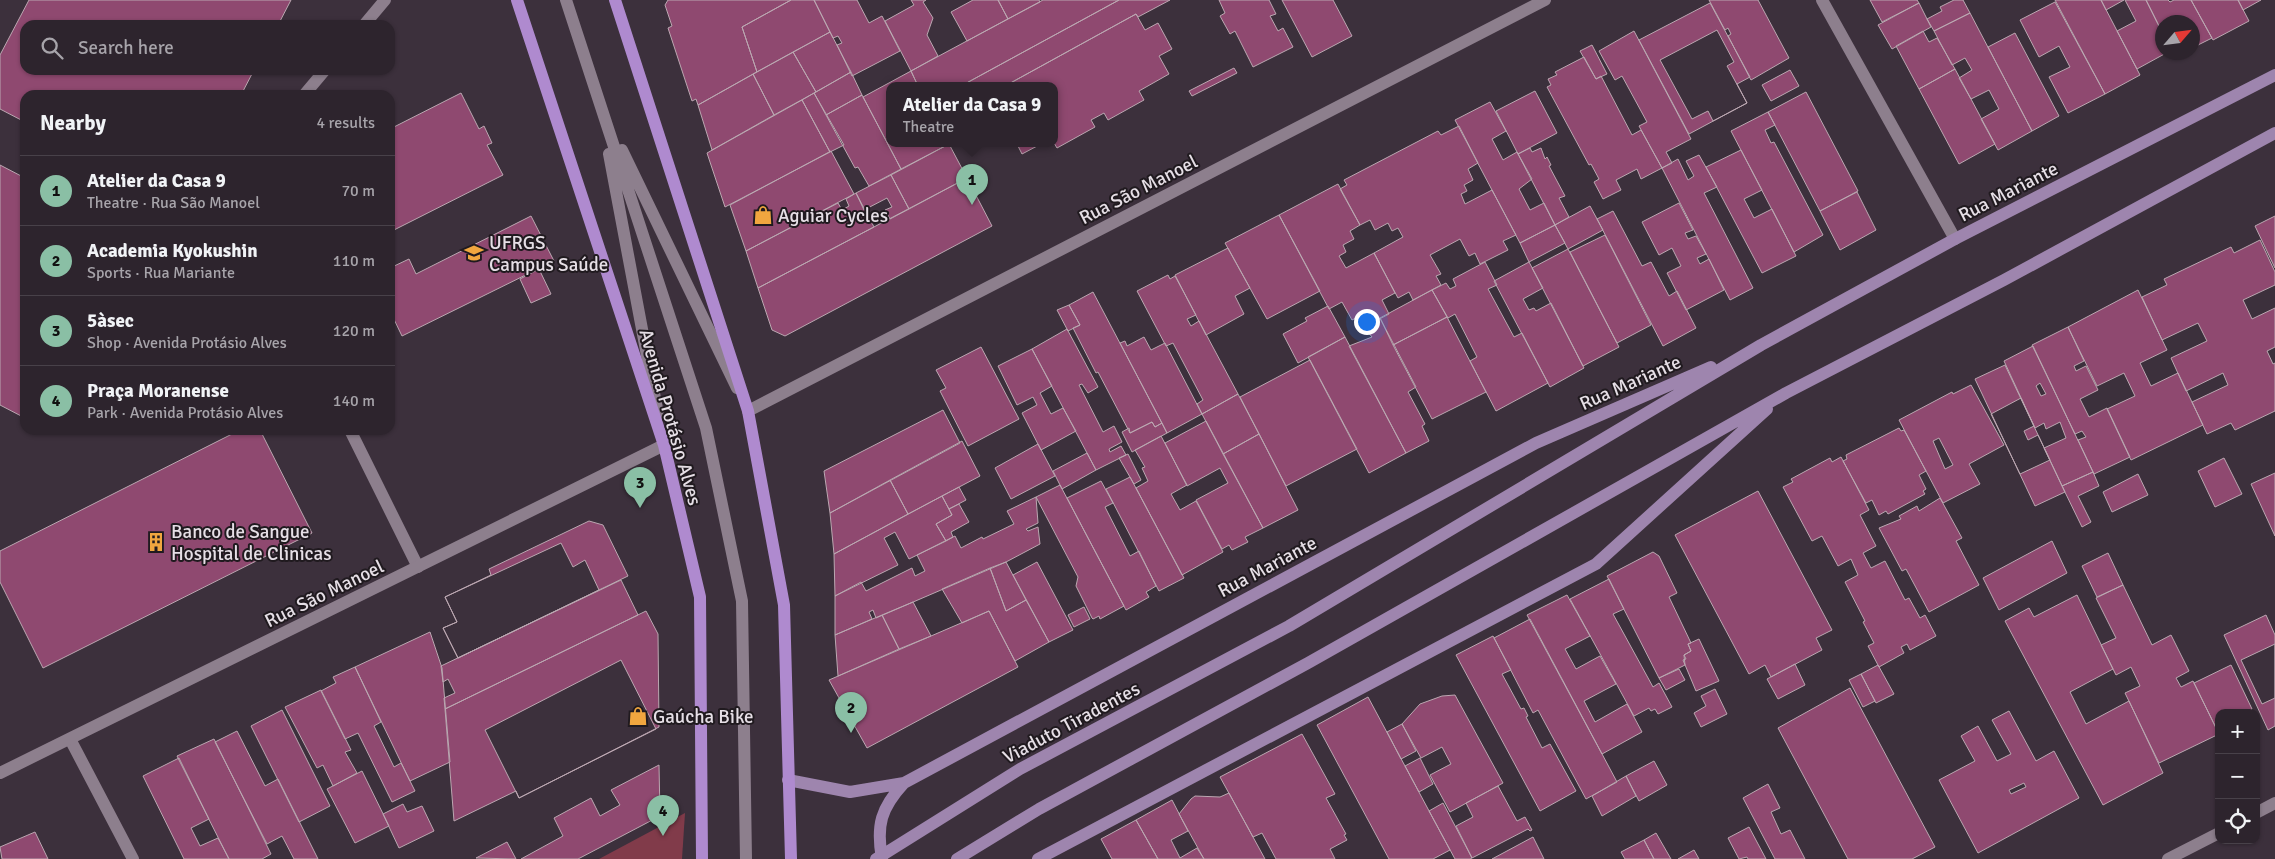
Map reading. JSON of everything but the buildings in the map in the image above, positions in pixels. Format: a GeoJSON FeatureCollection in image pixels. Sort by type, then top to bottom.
{"type":"FeatureCollection","features":[{"type":"Feature","properties":{"kind":"main road","name":"Avenida Protásio Alves"},"geometry":{"type":"LineString","coordinates":[[517,0],[664,445],[700,597],[702,859]]}},
{"type":"Feature","properties":{"kind":"main road"},"geometry":{"type":"LineString","coordinates":[[615,0],[748,411],[784,605],[791,859]]}},
{"type":"Feature","properties":{"kind":"main road","name":"Rua Mariante"},"geometry":{"type":"LineString","coordinates":[[1289,626],[1761,345],[1955,239],[2275,75]]}},
{"type":"Feature","properties":{"kind":"main road"},"geometry":{"type":"LineString","coordinates":[[957,859],[1039,809],[1308,663],[1786,393],[2004,280],[2275,133]]}},
{"type":"Feature","properties":{"kind":"main road","name":"Rua Mariante"},"geometry":{"type":"LineString","coordinates":[[788,780],[850,792],[904,783],[1536,443],[1761,345]]}},
{"type":"Feature","properties":{"kind":"main road"},"geometry":{"type":"LineString","coordinates":[[1038,859],[1596,564],[1786,393]]}},
{"type":"Feature","properties":{"kind":"main road","name":"Viaduto Tiradentes"},"geometry":{"type":"LineString","coordinates":[[876,859],[1020,770],[1289,626]]}},
{"type":"Feature","properties":{"kind":"main road"},"geometry":{"type":"LineString","coordinates":[[882,859],[878,839],[881,818],[890,798],[904,783]]}},
{"type":"Feature","properties":{"kind":"street"},"geometry":{"type":"LineString","coordinates":[[368,20],[385,0]]}},
{"type":"Feature","properties":{"kind":"street"},"geometry":{"type":"LineString","coordinates":[[566,0],[706,428],[742,601],[746,859]]}},
{"type":"Feature","properties":{"kind":"street","name":"Rua São Manoel"},"geometry":{"type":"LineString","coordinates":[[748,411],[1545,0]]}},
{"type":"Feature","properties":{"kind":"street"},"geometry":{"type":"LineString","coordinates":[[1822,0],[1955,239]]}},
{"type":"Feature","properties":{"kind":"street"},"geometry":{"type":"LineString","coordinates":[[308,90],[321,75]]}},
{"type":"Feature","properties":{"kind":"street"},"geometry":{"type":"LineString","coordinates":[[600,104],[664,445]]}},
{"type":"Feature","properties":{"kind":"street"},"geometry":{"type":"LineString","coordinates":[[600,104],[748,411]]}},
{"type":"Feature","properties":{"kind":"street"},"geometry":{"type":"LineString","coordinates":[[352,435],[418,567]]}},
{"type":"Feature","properties":{"kind":"street","name":"Rua São Manoel"},"geometry":{"type":"LineString","coordinates":[[0,773],[664,445]]}},
{"type":"Feature","properties":{"kind":"street"},"geometry":{"type":"LineString","coordinates":[[70,739],[133,859]]}},
{"type":"Feature","properties":{"kind":"street"},"geometry":{"type":"LineString","coordinates":[[2260,811],[2275,803]]}},
{"type":"Feature","properties":{"kind":"street"},"geometry":{"type":"LineString","coordinates":[[2168,859],[2215,834]]}},
{"type":"Feature","properties":{"kind":"shaded area"},"geometry":{"type":"Polygon","coordinates":[[[685,813],[682,859],[599,859],[685,813]]]}},
{"type":"Feature","properties":{"kind":"place","name":"Atelier da Casa 9"},"geometry":{"type":"Point","coordinates":[972,205]}},
{"type":"Feature","properties":{"kind":"place","name":"Aguiar Cycles"},"geometry":{"type":"Point","coordinates":[763,215]}},
{"type":"Feature","properties":{"kind":"place","name":"UFRGS Campus Saúde"},"geometry":{"type":"Point","coordinates":[474,253]}},
{"type":"Feature","properties":{"kind":"place","name":"5àsec"},"geometry":{"type":"Point","coordinates":[640,508]}},
{"type":"Feature","properties":{"kind":"place","name":"Banco de Sangue Hospital de Clinicas"},"geometry":{"type":"Point","coordinates":[156,542]}},
{"type":"Feature","properties":{"kind":"place","name":"Gaúcha Bike"},"geometry":{"type":"Point","coordinates":[638,716]}},
{"type":"Feature","properties":{"kind":"place","name":"Academia Kyokushin"},"geometry":{"type":"Point","coordinates":[851,733]}},
{"type":"Feature","properties":{"kind":"place","name":"Praça Moranense"},"geometry":{"type":"Point","coordinates":[663,836]}}]}
